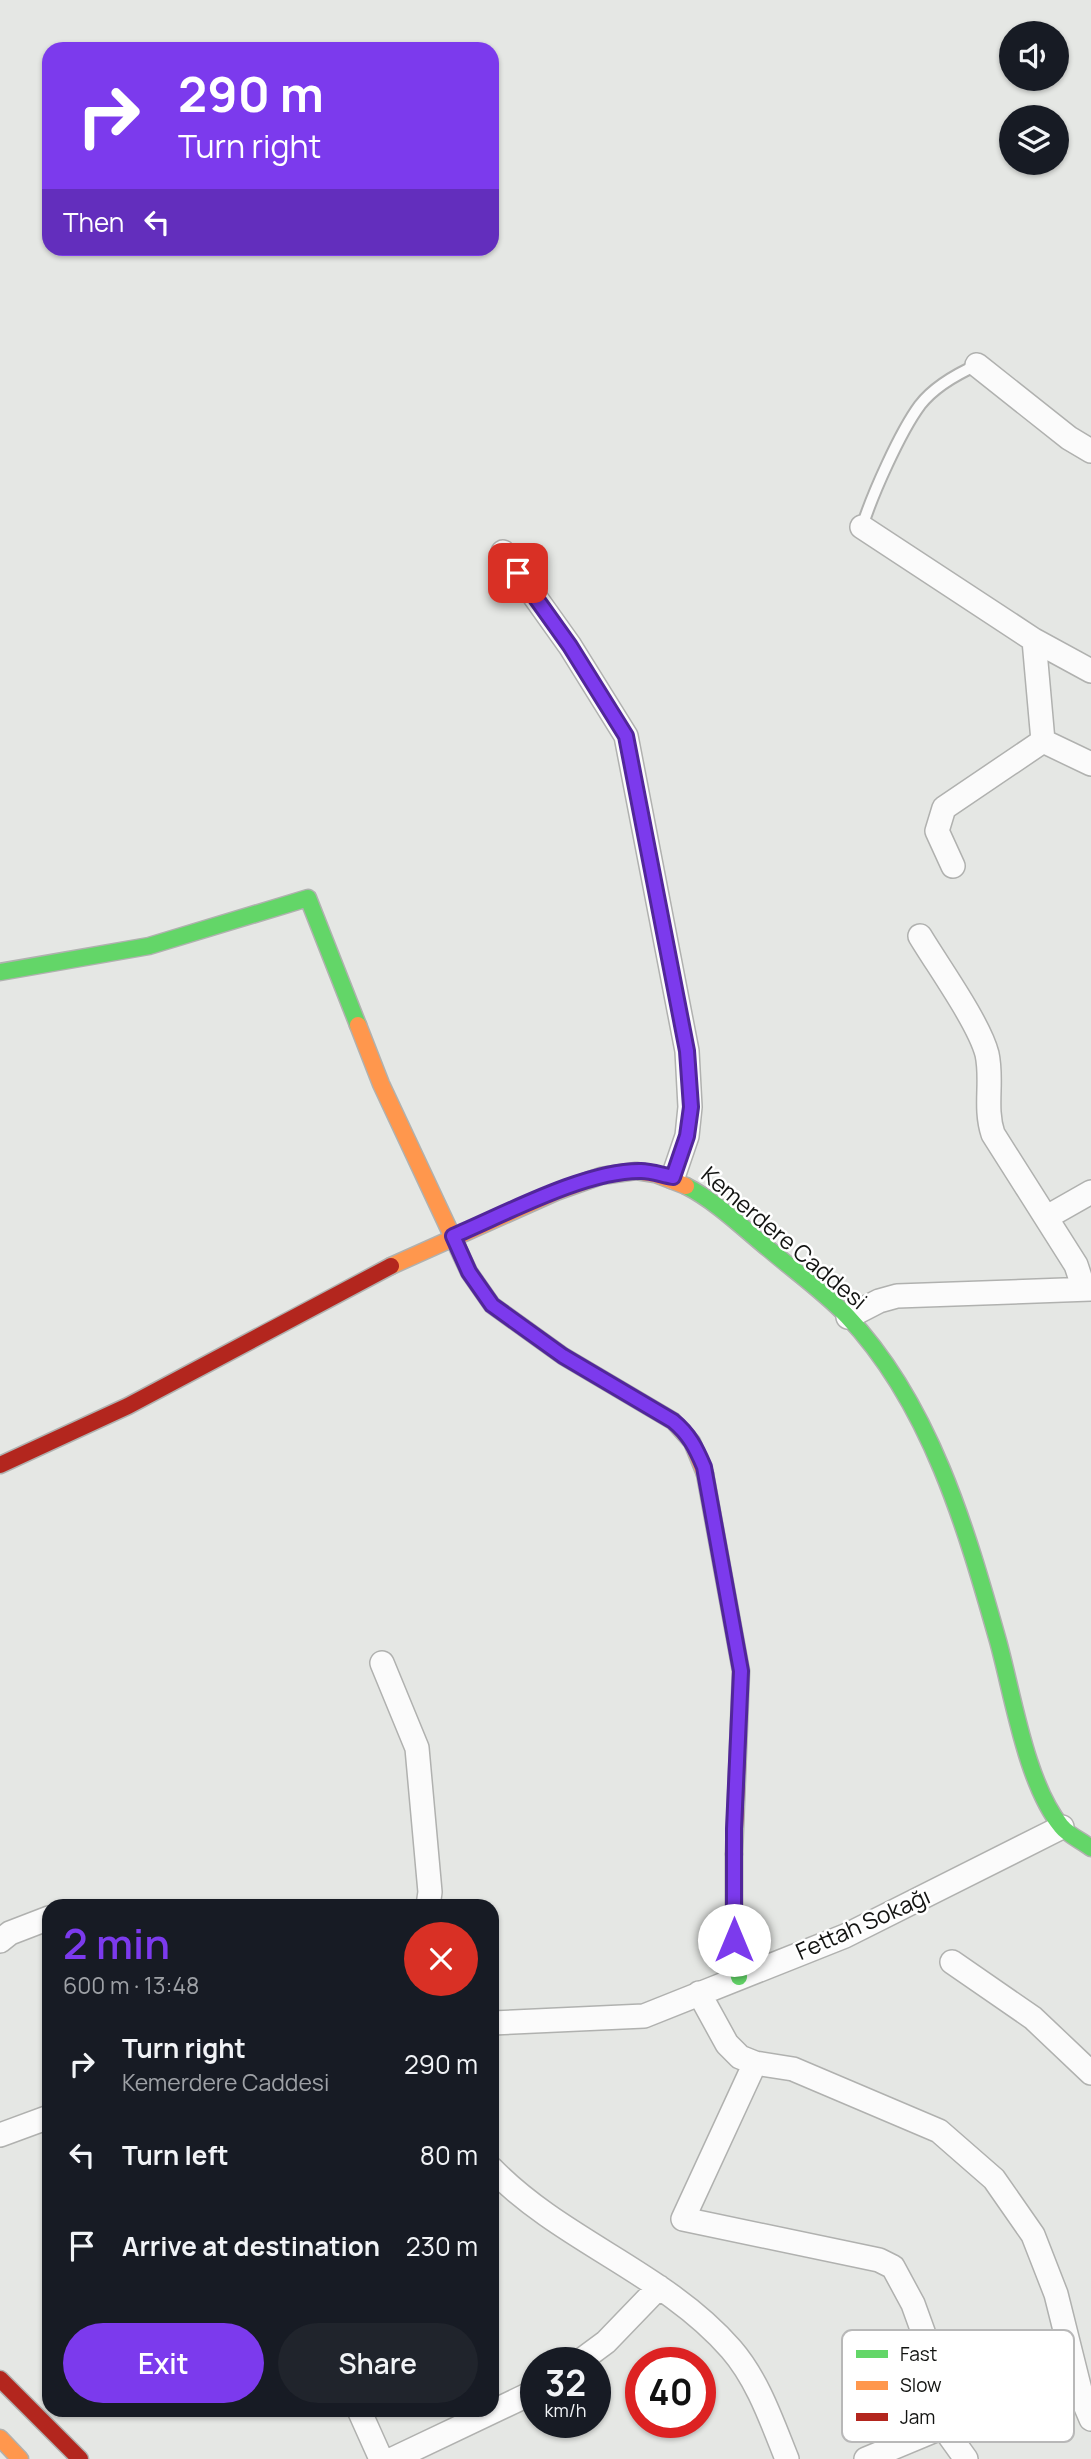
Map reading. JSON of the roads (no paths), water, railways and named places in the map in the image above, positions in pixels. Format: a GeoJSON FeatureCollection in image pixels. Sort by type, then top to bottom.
{"type":"FeatureCollection","features":[{"type":"Feature","properties":{"kind":"main road"},"geometry":{"type":"LineString","coordinates":[[0,972],[149,946],[308,898],[381,1084],[469,1272],[492,1305],[563,1356],[680,1426],[686,1431],[704,1467],[741,1671],[733,1926],[734,1954],[739,1976]]}},
{"type":"Feature","properties":{"kind":"main road","name":"Kemerdere Caddesi"},"geometry":{"type":"LineString","coordinates":[[0,1465],[29,1455],[192,1373],[453,1236],[585,1181],[614,1173],[643,1170],[673,1177],[722,1210],[848,1317],[876,1352],[913,1408],[950,1497],[993,1628],[1038,1787],[1062,1827],[1089,1842]]}},
{"type":"Feature","properties":{"kind":"main road"},"geometry":{"type":"LineString","coordinates":[[0,2379],[80,2459]]}},
{"type":"Feature","properties":{"kind":"main road"},"geometry":{"type":"LineString","coordinates":[[0,2438],[20,2459]]}},
{"type":"Feature","properties":{"kind":"street"},"geometry":{"type":"LineString","coordinates":[[977,365],[1069,438],[1091,451]]}},
{"type":"Feature","properties":{"kind":"street"},"geometry":{"type":"LineString","coordinates":[[862,527],[1034,640],[1091,671]]}},
{"type":"Feature","properties":{"kind":"street"},"geometry":{"type":"LineString","coordinates":[[503,552],[570,646],[626,736],[687,1051],[691,1107],[687,1136],[673,1177]]}},
{"type":"Feature","properties":{"kind":"street"},"geometry":{"type":"LineString","coordinates":[[1034,640],[1043,741]]}},
{"type":"Feature","properties":{"kind":"street"},"geometry":{"type":"LineString","coordinates":[[1043,741],[1091,764]]}},
{"type":"Feature","properties":{"kind":"street"},"geometry":{"type":"LineString","coordinates":[[953,866],[939,838],[938,824],[944,808],[1043,741]]}},
{"type":"Feature","properties":{"kind":"street"},"geometry":{"type":"LineString","coordinates":[[848,1317],[879,1301],[897,1296],[1087,1289],[1047,1217],[993,1134],[987,1112],[989,1062],[983,1041],[920,936]]}},
{"type":"Feature","properties":{"kind":"street"},"geometry":{"type":"LineString","coordinates":[[1047,1217],[1091,1192]]}},
{"type":"Feature","properties":{"kind":"street"},"geometry":{"type":"LineString","coordinates":[[382,1662],[417,1748],[429,1899]]}},
{"type":"Feature","properties":{"kind":"street","name":"Fettah Sokağı"},"geometry":{"type":"LineString","coordinates":[[499,2024],[644,2016],[845,1936],[1062,1827]]}},
{"type":"Feature","properties":{"kind":"street"},"geometry":{"type":"LineString","coordinates":[[3,1932],[42,1920]]}},
{"type":"Feature","properties":{"kind":"street"},"geometry":{"type":"LineString","coordinates":[[952,1962],[1033,2018],[1091,2073]]}},
{"type":"Feature","properties":{"kind":"street"},"geometry":{"type":"LineString","coordinates":[[699,1993],[727,2044],[740,2057],[755,2063],[793,2068],[939,2131],[994,2179],[1034,2235],[1056,2294],[1065,2330]]}},
{"type":"Feature","properties":{"kind":"street"},"geometry":{"type":"LineString","coordinates":[[755,2063],[683,2219],[879,2260],[894,2267],[913,2304],[922,2330]]}},
{"type":"Feature","properties":{"kind":"street"},"geometry":{"type":"LineString","coordinates":[[0,2135],[42,2120]]}},
{"type":"Feature","properties":{"kind":"street"},"geometry":{"type":"LineString","coordinates":[[499,2177],[517,2196],[659,2287],[708,2325],[733,2351],[759,2391],[788,2459]]}},
{"type":"Feature","properties":{"kind":"street"},"geometry":{"type":"LineString","coordinates":[[599,2347],[659,2287]]}},
{"type":"Feature","properties":{"kind":"street"},"geometry":{"type":"LineString","coordinates":[[1074,2366],[1082,2398],[1091,2419]]}},
{"type":"Feature","properties":{"kind":"street"},"geometry":{"type":"LineString","coordinates":[[499,2409],[520,2399]]}},
{"type":"Feature","properties":{"kind":"street"},"geometry":{"type":"LineString","coordinates":[[362,2417],[381,2459]]}},
{"type":"Feature","properties":{"kind":"street"},"geometry":{"type":"LineString","coordinates":[[393,2459],[481,2417]]}},
{"type":"Feature","properties":{"kind":"street"},"geometry":{"type":"LineString","coordinates":[[866,2459],[907,2442]]}},
{"type":"Feature","properties":{"kind":"street"},"geometry":{"type":"LineString","coordinates":[[954,2442],[966,2459]]}},
{"type":"Feature","properties":{"kind":"lane"},"geometry":{"type":"LineString","coordinates":[[862,527],[869,502],[921,404],[954,375],[977,365]]}}]}
